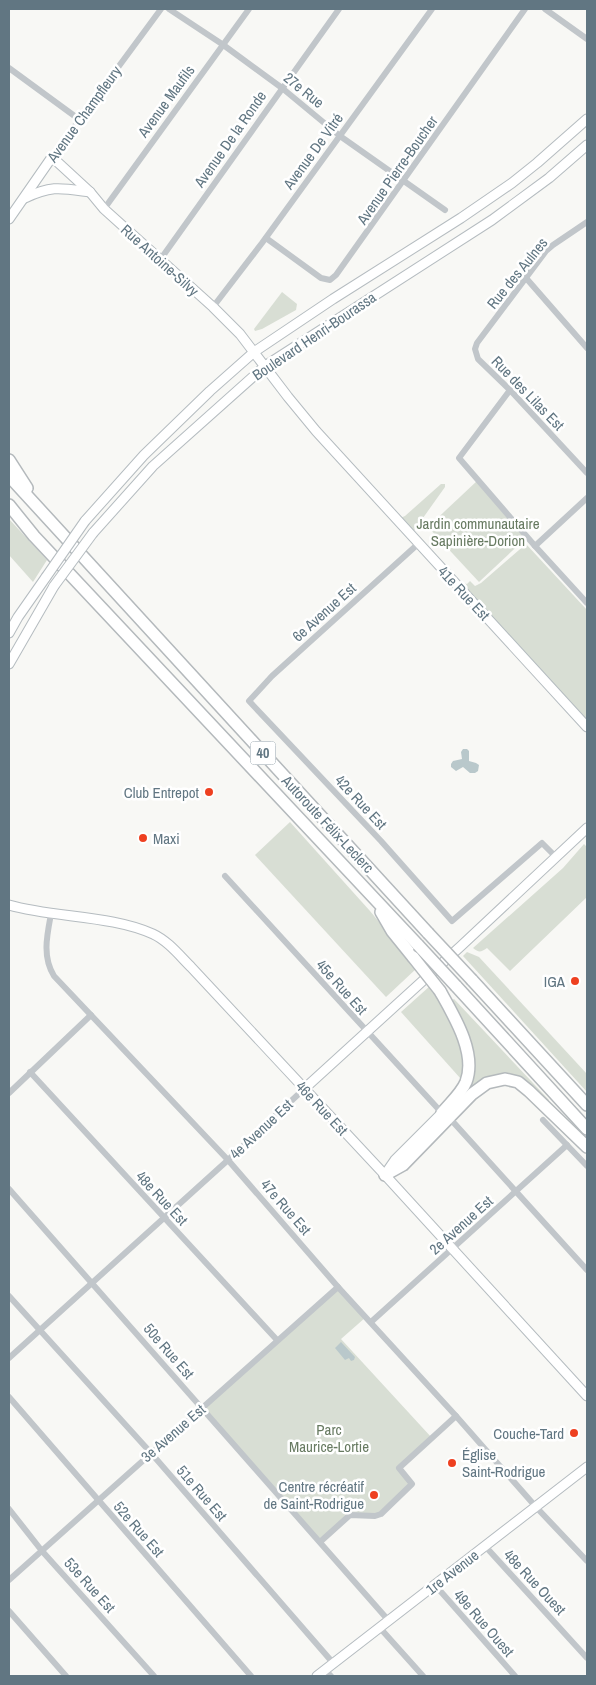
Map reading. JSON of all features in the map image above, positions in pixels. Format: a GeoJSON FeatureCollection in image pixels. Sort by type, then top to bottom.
{"type":"FeatureCollection","features":[{"type":"Feature","properties":{"kind":"highway"},"geometry":{"type":"LineString","coordinates":[[9,460],[46,516]]}},
{"type":"Feature","properties":{"kind":"highway","name":"Autoroute Félix-Leclerc"},"geometry":{"type":"LineString","coordinates":[[9,476],[587,1105]]}},
{"type":"Feature","properties":{"kind":"highway","name":"Autoroute Félix-Leclerc"},"geometry":{"type":"LineString","coordinates":[[9,505],[34,536],[418,945],[587,1129]]}},
{"type":"Feature","properties":{"kind":"highway"},"geometry":{"type":"LineString","coordinates":[[9,513],[34,536]]}},
{"type":"Feature","properties":{"kind":"highway"},"geometry":{"type":"LineString","coordinates":[[368,892],[392,931],[440,991],[457,1020],[466,1047],[468,1068],[466,1083],[442,1113]]}},
{"type":"Feature","properties":{"kind":"highway"},"geometry":{"type":"LineString","coordinates":[[385,1175],[403,1165],[472,1094],[487,1083],[505,1078],[518,1082],[529,1091],[587,1147]]}},
{"type":"Feature","properties":{"kind":"street","name":"Avenue Champfleury"},"geometry":{"type":"LineString","coordinates":[[9,219],[52,157],[161,9]]}},
{"type":"Feature","properties":{"kind":"street","name":"27e Rue"},"geometry":{"type":"LineString","coordinates":[[169,9],[222,44],[282,88],[340,136],[445,210]]}},
{"type":"Feature","properties":{"kind":"street","name":"Avenue Maufils"},"geometry":{"type":"LineString","coordinates":[[104,209],[249,9]]}},
{"type":"Feature","properties":{"kind":"street","name":"Avenue De la Ronde"},"geometry":{"type":"LineString","coordinates":[[160,260],[339,9]]}},
{"type":"Feature","properties":{"kind":"street","name":"Avenue De Vitré"},"geometry":{"type":"LineString","coordinates":[[213,307],[266,238],[432,9]]}},
{"type":"Feature","properties":{"kind":"street","name":"Avenue Pierre-Boucher"},"geometry":{"type":"LineString","coordinates":[[266,238],[322,278],[330,280],[336,275],[526,9]]}},
{"type":"Feature","properties":{"kind":"street"},"geometry":{"type":"LineString","coordinates":[[545,9],[587,39]]}},
{"type":"Feature","properties":{"kind":"street"},"geometry":{"type":"LineString","coordinates":[[9,68],[80,120]]}},
{"type":"Feature","properties":{"kind":"street","name":"Boulevard Henri-Bourassa"},"geometry":{"type":"LineString","coordinates":[[9,633],[18,617],[85,522],[144,455],[210,391],[254,352],[512,183],[538,163],[587,118]]}},
{"type":"Feature","properties":{"kind":"street","name":"Boulevard Henri-Bourassa"},"geometry":{"type":"LineString","coordinates":[[9,664],[54,586],[93,533],[153,466],[264,366],[492,220],[549,178],[587,146]]}},
{"type":"Feature","properties":{"kind":"street","name":"Rue Antoine-Silvy"},"geometry":{"type":"LineString","coordinates":[[52,157],[90,192],[104,209],[213,307],[240,334],[264,366]]}},
{"type":"Feature","properties":{"kind":"street"},"geometry":{"type":"LineString","coordinates":[[24,198],[51,188],[90,192]]}},
{"type":"Feature","properties":{"kind":"street","name":"Rue des Aulnes"},"geometry":{"type":"LineString","coordinates":[[475,350],[477,343],[553,245],[587,222]]}},
{"type":"Feature","properties":{"kind":"street"},"geometry":{"type":"LineString","coordinates":[[526,278],[587,348]]}},
{"type":"Feature","properties":{"kind":"street","name":"Rue des Lilas Est"},"geometry":{"type":"LineString","coordinates":[[475,350],[478,359],[510,390],[587,473]]}},
{"type":"Feature","properties":{"kind":"street","name":"41e Rue Est"},"geometry":{"type":"LineString","coordinates":[[264,366],[316,431],[587,727]]}},
{"type":"Feature","properties":{"kind":"street"},"geometry":{"type":"LineString","coordinates":[[510,390],[459,458],[587,603]]}},
{"type":"Feature","properties":{"kind":"street"},"geometry":{"type":"LineString","coordinates":[[535,546],[587,498]]}},
{"type":"Feature","properties":{"kind":"street","name":"6e Avenue Est"},"geometry":{"type":"LineString","coordinates":[[249,701],[272,676],[418,544]]}},
{"type":"Feature","properties":{"kind":"street","name":"42e Rue Est"},"geometry":{"type":"LineString","coordinates":[[249,701],[381,841],[452,921],[542,843],[556,857]]}},
{"type":"Feature","properties":{"kind":"street","name":"4e Avenue Est"},"geometry":{"type":"LineString","coordinates":[[9,1358],[228,1160],[587,828]]}},
{"type":"Feature","properties":{"kind":"street","name":"45e Rue Est"},"geometry":{"type":"LineString","coordinates":[[225,876],[442,1113]]}},
{"type":"Feature","properties":{"kind":"street","name":"46e Rue Est"},"geometry":{"type":"LineString","coordinates":[[9,905],[51,914],[130,926],[154,934],[178,953],[587,1396]]}},
{"type":"Feature","properties":{"kind":"street","name":"47e Rue Est"},"geometry":{"type":"LineString","coordinates":[[51,914],[46,948],[48,965],[54,976],[228,1160],[338,1286],[536,1507],[587,1561]]}},
{"type":"Feature","properties":{"kind":"street"},"geometry":{"type":"LineString","coordinates":[[9,1093],[91,1015]]}},
{"type":"Feature","properties":{"kind":"street","name":"48e Rue Est"},"geometry":{"type":"LineString","coordinates":[[30,1072],[277,1340]]}},
{"type":"Feature","properties":{"kind":"street"},"geometry":{"type":"LineString","coordinates":[[385,1175],[395,1160],[442,1113]]}},
{"type":"Feature","properties":{"kind":"street"},"geometry":{"type":"LineString","coordinates":[[544,1120],[587,1166]]}},
{"type":"Feature","properties":{"kind":"street"},"geometry":{"type":"LineString","coordinates":[[454,1123],[587,1270]]}},
{"type":"Feature","properties":{"kind":"street","name":"2e Avenue Est"},"geometry":{"type":"LineString","coordinates":[[371,1322],[567,1145]]}},
{"type":"Feature","properties":{"kind":"street","name":"50e Rue Est"},"geometry":{"type":"LineString","coordinates":[[9,1189],[389,1621]]}},
{"type":"Feature","properties":{"kind":"street","name":"3e Avenue Est"},"geometry":{"type":"LineString","coordinates":[[9,1580],[338,1286]]}},
{"type":"Feature","properties":{"kind":"street","name":"51e Rue Est"},"geometry":{"type":"LineString","coordinates":[[9,1296],[151,1453],[334,1664]]}},
{"type":"Feature","properties":{"kind":"street","name":"52e Rue Est"},"geometry":{"type":"LineString","coordinates":[[9,1397],[251,1676]]}},
{"type":"Feature","properties":{"kind":"street"},"geometry":{"type":"LineString","coordinates":[[320,1542],[350,1515],[374,1516],[381,1514],[412,1484],[399,1468],[456,1416]]}},
{"type":"Feature","properties":{"kind":"street","name":"1re Avenue"},"geometry":{"type":"LineString","coordinates":[[318,1676],[328,1673],[334,1664],[587,1467]]}},
{"type":"Feature","properties":{"kind":"street","name":"53e Rue Est"},"geometry":{"type":"LineString","coordinates":[[9,1509],[42,1551],[154,1676]]}},
{"type":"Feature","properties":{"kind":"street","name":"48e Rue Ouest"},"geometry":{"type":"LineString","coordinates":[[485,1546],[587,1658]]}},
{"type":"Feature","properties":{"kind":"street","name":"49e Rue Ouest"},"geometry":{"type":"LineString","coordinates":[[434,1586],[515,1676]]}},
{"type":"Feature","properties":{"kind":"street"},"geometry":{"type":"LineString","coordinates":[[9,1611],[66,1676]]}},
{"type":"Feature","properties":{"kind":"street"},"geometry":{"type":"LineString","coordinates":[[380,1628],[423,1676]]}},
{"type":"Feature","properties":{"kind":"green space"},"geometry":{"type":"Polygon","coordinates":[[[282,292],[297,304],[296,310],[255,331],[254,329],[282,292]]]}},
{"type":"Feature","properties":{"kind":"green space","name":"Jardin communautaire Sapinière-Dorion"},"geometry":{"type":"Polygon","coordinates":[[[478,480],[527,537],[479,582],[428,527],[478,480]]]}},
{"type":"Feature","properties":{"kind":"green space"},"geometry":{"type":"Polygon","coordinates":[[[441,484],[445,484],[445,487],[413,532],[400,518],[405,516],[441,484]]]}},
{"type":"Feature","properties":{"kind":"green space"},"geometry":{"type":"Polygon","coordinates":[[[9,519],[47,560],[33,582],[9,555],[9,519]]]}},
{"type":"Feature","properties":{"kind":"green space"},"geometry":{"type":"Polygon","coordinates":[[[526,544],[587,610],[587,722],[461,584],[467,584],[470,581],[475,586],[481,583],[526,544]]]}},
{"type":"Feature","properties":{"kind":"green space"},"geometry":{"type":"Polygon","coordinates":[[[290,822],[370,911],[417,968],[386,997],[255,855],[290,822]]]}},
{"type":"Feature","properties":{"kind":"green space"},"geometry":{"type":"Polygon","coordinates":[[[584,844],[587,847],[587,897],[510,971],[487,948],[477,951],[473,948],[563,868],[584,844]]]}},
{"type":"Feature","properties":{"kind":"green space"},"geometry":{"type":"Polygon","coordinates":[[[467,952],[479,957],[587,1074],[587,1092],[463,956],[467,952]]]}},
{"type":"Feature","properties":{"kind":"green space"},"geometry":{"type":"Polygon","coordinates":[[[430,986],[453,1024],[466,1064],[461,1079],[401,1012],[430,986]]]}},
{"type":"Feature","properties":{"kind":"green space"},"geometry":{"type":"Polygon","coordinates":[[[454,999],[549,1100],[547,1102],[504,1077],[460,1102],[473,1074],[475,1061],[472,1043],[450,1001],[454,999]]]}},
{"type":"Feature","properties":{"kind":"green space","name":"Parc Maurice-Lortie"},"geometry":{"type":"Polygon","coordinates":[[[338,1287],[366,1317],[341,1339],[432,1438],[399,1468],[412,1484],[381,1514],[350,1515],[320,1542],[202,1408],[338,1287]]]}},
{"type":"Feature","properties":{"kind":"shaded area"},"geometry":{"type":"Polygon","coordinates":[[[463,749],[469,751],[469,761],[479,765],[478,771],[475,773],[470,773],[463,767],[456,771],[451,767],[453,761],[462,759],[461,752],[463,749]]]}},
{"type":"Feature","properties":{"kind":"shaded area"},"geometry":{"type":"Polygon","coordinates":[[[341,1342],[355,1357],[354,1360],[351,1361],[349,1358],[345,1360],[335,1348],[341,1342]]]}},
{"type":"Feature","properties":{"kind":"place","name":"Club Entrepot"},"geometry":{"type":"Point","coordinates":[209,792]}},
{"type":"Feature","properties":{"kind":"place","name":"Maxi"},"geometry":{"type":"Point","coordinates":[143,838]}},
{"type":"Feature","properties":{"kind":"place","name":"IGA"},"geometry":{"type":"Point","coordinates":[575,981]}},
{"type":"Feature","properties":{"kind":"place","name":"Couche-Tard"},"geometry":{"type":"Point","coordinates":[574,1433]}},
{"type":"Feature","properties":{"kind":"place","name":"Église Saint-Rodrigue"},"geometry":{"type":"Point","coordinates":[452,1463]}},
{"type":"Feature","properties":{"kind":"place","name":"Centre récréatif de Saint-Rodrigue"},"geometry":{"type":"Point","coordinates":[374,1495]}}]}
